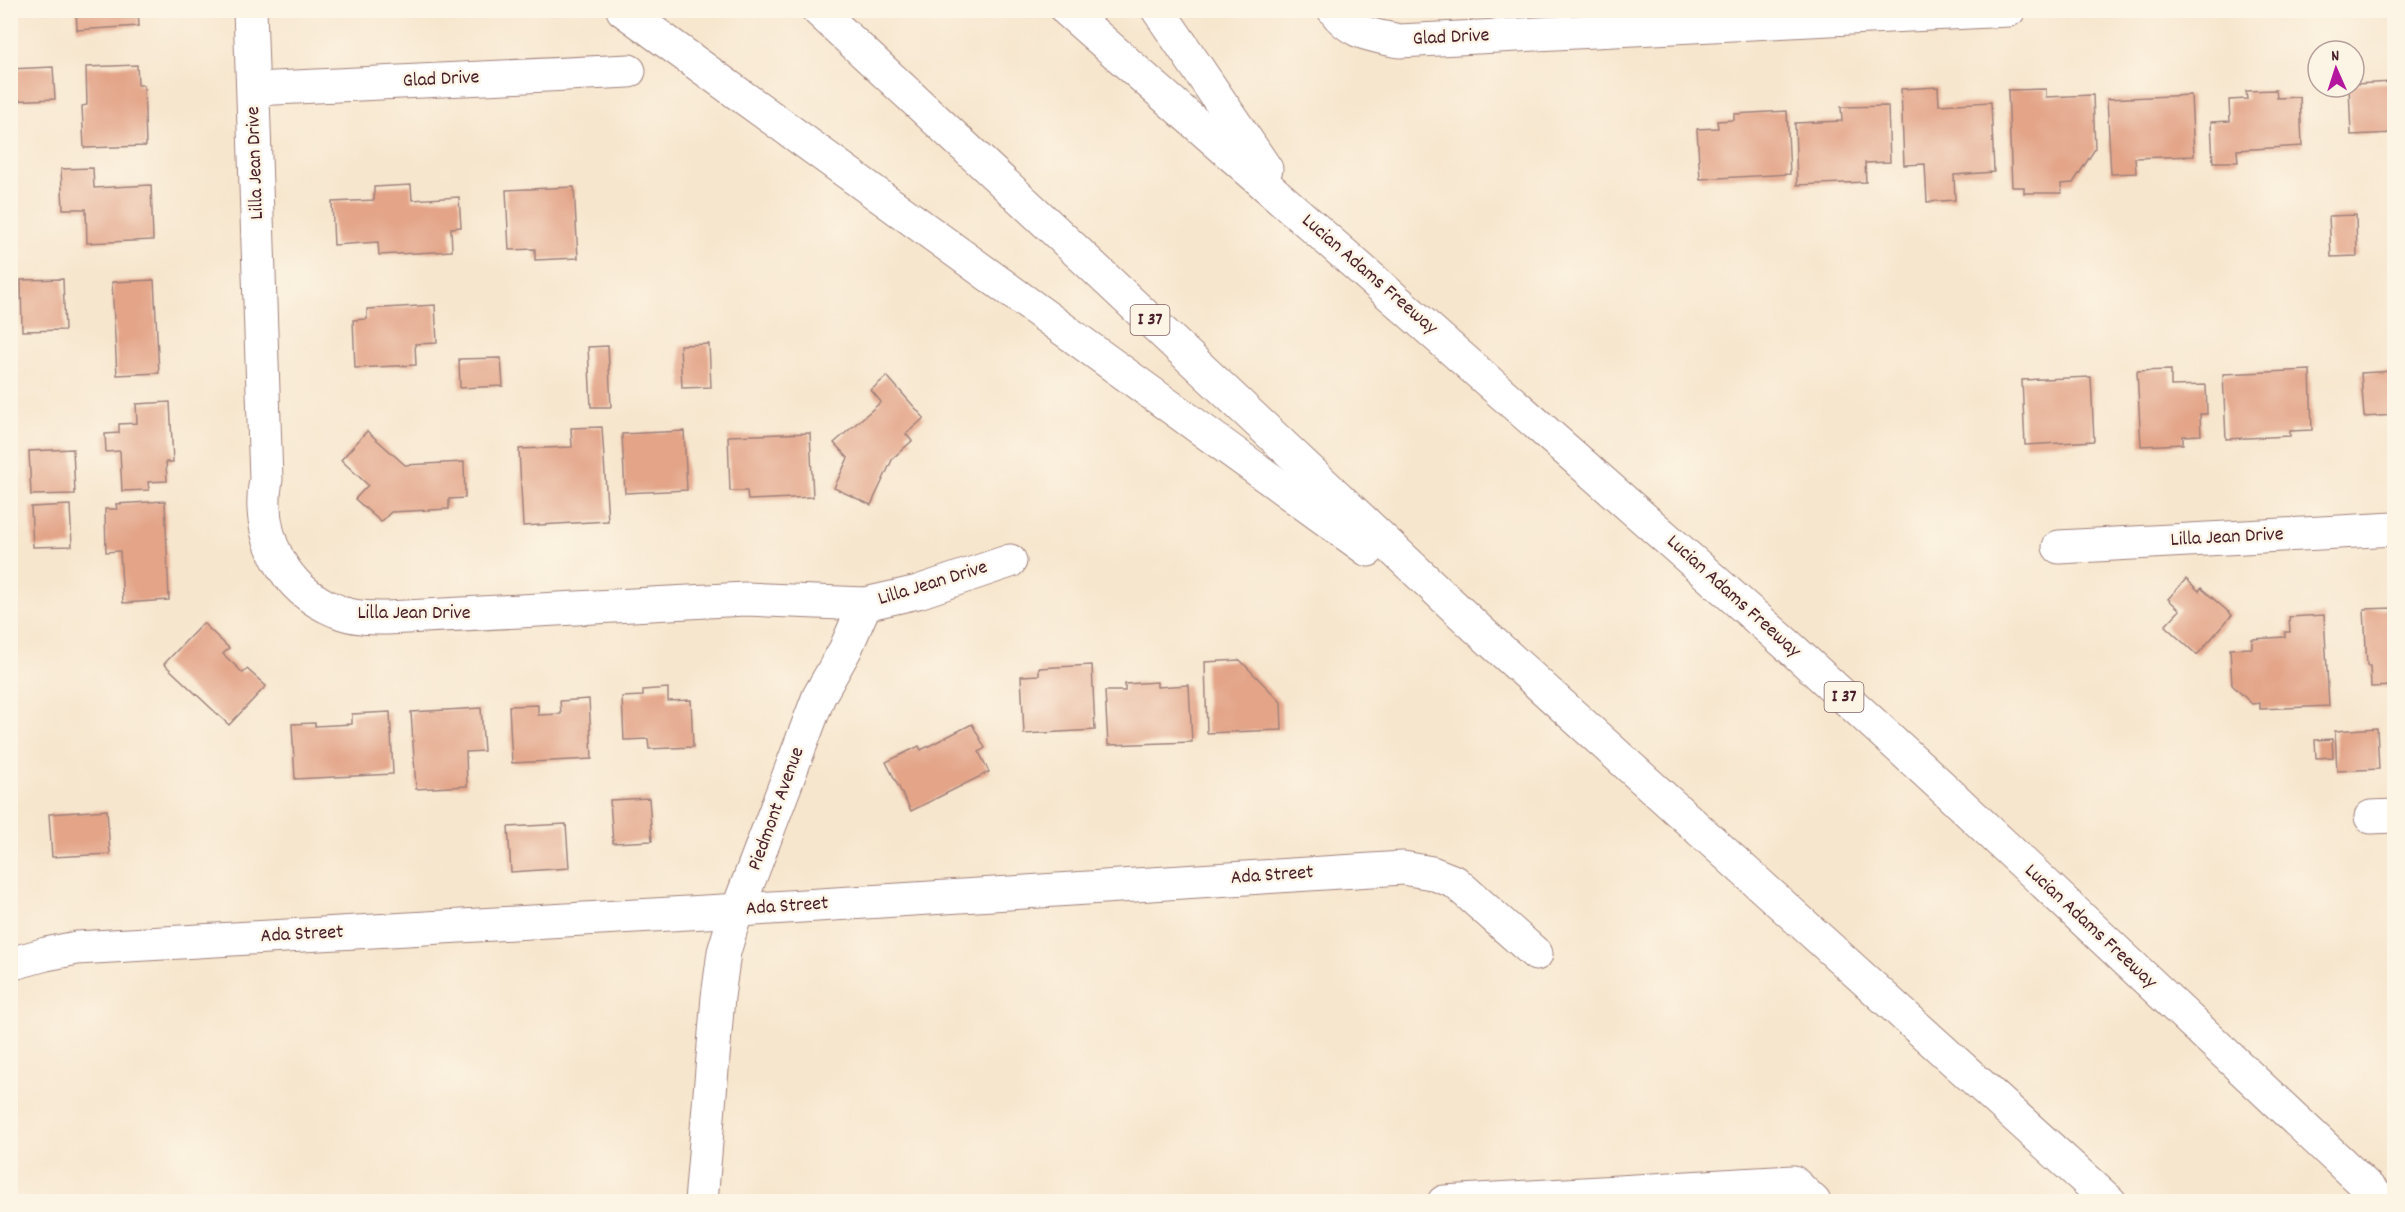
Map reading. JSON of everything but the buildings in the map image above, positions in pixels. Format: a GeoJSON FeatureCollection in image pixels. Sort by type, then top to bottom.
{"type":"FeatureCollection","features":[{"type":"Feature","properties":{"kind":"main road","name":"Lilla Jean Drive"},"geometry":{"type":"LineString","coordinates":[[250,10],[266,479],[265,526],[272,549],[290,579],[317,602],[338,612],[361,618],[745,599],[865,604],[918,592],[1010,561]]}},
{"type":"Feature","properties":{"kind":"main road"},"geometry":{"type":"LineString","coordinates":[[623,10],[1480,632]]}},
{"type":"Feature","properties":{"kind":"main road","name":"I 37"},"geometry":{"type":"LineString","coordinates":[[818,10],[1480,632],[2110,1202]]}},
{"type":"Feature","properties":{"kind":"main road","name":"Lucian Adams Freeway"},"geometry":{"type":"LineString","coordinates":[[1067,10],[1878,728],[2383,1202]]}},
{"type":"Feature","properties":{"kind":"main road"},"geometry":{"type":"LineString","coordinates":[[1158,10],[1292,207]]}},
{"type":"Feature","properties":{"kind":"main road","name":"Glad Drive"},"geometry":{"type":"LineString","coordinates":[[1334,10],[1341,20],[1360,33],[1399,40],[2009,10]]}},
{"type":"Feature","properties":{"kind":"main road","name":"Glad Drive"},"geometry":{"type":"LineString","coordinates":[[254,89],[629,72]]}},
{"type":"Feature","properties":{"kind":"main road","name":"Lilla Jean Drive"},"geometry":{"type":"LineString","coordinates":[[2059,547],[2394,529]]}},
{"type":"Feature","properties":{"kind":"main road","name":"Piedmont Avenue"},"geometry":{"type":"LineString","coordinates":[[701,1202],[718,997],[724,952],[819,696],[845,650],[865,604]]}},
{"type":"Feature","properties":{"kind":"main road","name":"Ada Street"},"geometry":{"type":"LineString","coordinates":[[10,964],[77,948],[740,910],[1403,868],[1432,873],[1455,882],[1536,954]]}},
{"type":"Feature","properties":{"kind":"main road"},"geometry":{"type":"LineString","coordinates":[[1444,1202],[1803,1192]]}}]}
